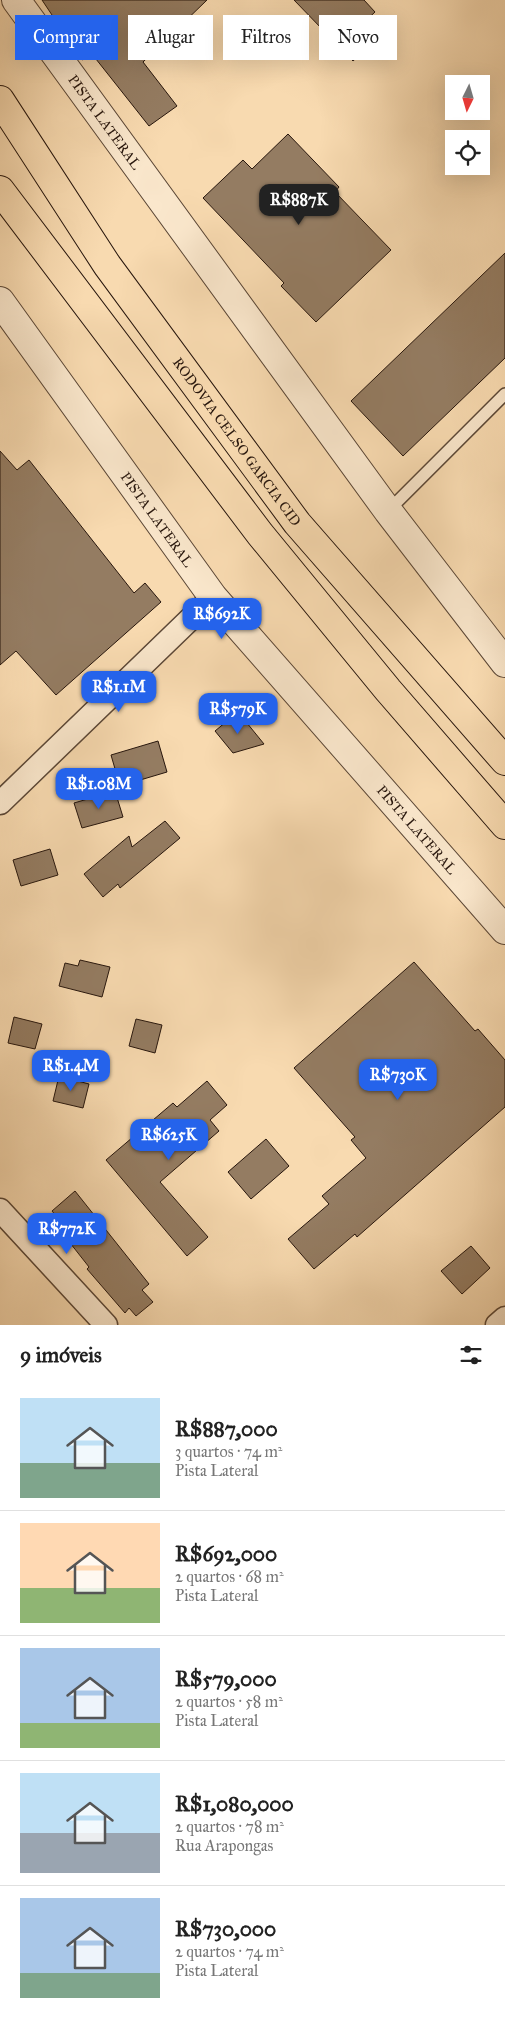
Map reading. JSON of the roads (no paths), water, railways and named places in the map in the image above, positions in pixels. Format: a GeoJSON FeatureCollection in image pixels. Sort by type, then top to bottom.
{"type":"FeatureCollection","features":[{"type":"Feature","properties":{"kind":"highway","name":"RODOVIA CELSO GARCIA CID"},"geometry":{"type":"LineString","coordinates":[[0,100],[107,265],[297,522],[505,760]]}},
{"type":"Feature","properties":{"kind":"highway"},"geometry":{"type":"LineString","coordinates":[[0,190],[260,534],[388,690],[505,825]]}},
{"type":"Feature","properties":{"kind":"street","name":"PISTA LATERAL"},"geometry":{"type":"LineString","coordinates":[[16,0],[388,511],[505,663]]}},
{"type":"Feature","properties":{"kind":"street","name":"PISTA LATERAL"},"geometry":{"type":"LineString","coordinates":[[0,301],[213,597],[505,930]]}},
{"type":"Feature","properties":{"kind":"street"},"geometry":{"type":"LineString","coordinates":[[0,803],[213,597]]}},
{"type":"Feature","properties":{"kind":"street"},"geometry":{"type":"LineString","coordinates":[[0,1210],[106,1325]]}},
{"type":"Feature","properties":{"kind":"street"},"geometry":{"type":"LineString","coordinates":[[497,1325],[505,1318]]}},
{"type":"Feature","properties":{"kind":"lane"},"geometry":{"type":"LineString","coordinates":[[388,511],[505,394]]}}]}
